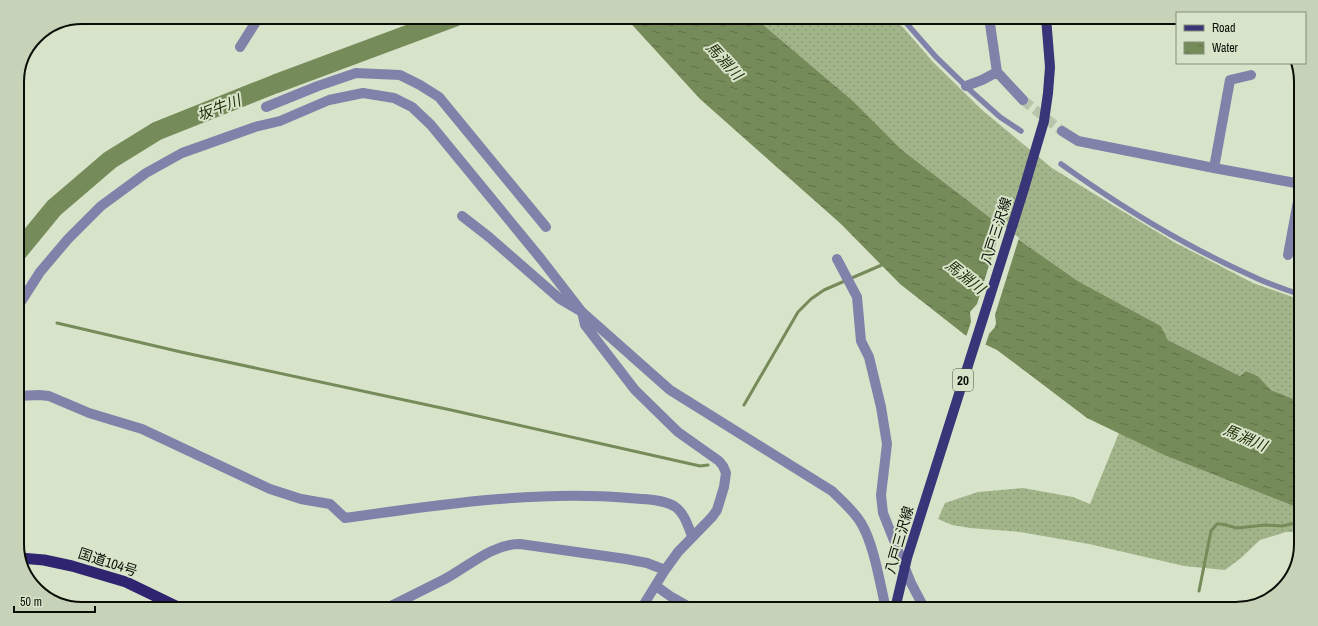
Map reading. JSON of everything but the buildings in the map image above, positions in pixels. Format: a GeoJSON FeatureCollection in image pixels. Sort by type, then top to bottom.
{"type":"FeatureCollection","features":[{"type":"Feature","properties":{"kind":"highway","name":"国道104号"},"geometry":{"type":"LineString","coordinates":[[26,558],[44,560],[72,566],[126,582],[167,602]]}},
{"type":"Feature","properties":{"kind":"main road","name":"八戸三沢線"},"geometry":{"type":"LineString","coordinates":[[896,602],[907,558],[1023,192],[1044,121],[1050,67],[1047,24]]}},
{"type":"Feature","properties":{"kind":"street"},"geometry":{"type":"LineString","coordinates":[[240,46],[254,24]]}},
{"type":"Feature","properties":{"kind":"street"},"geometry":{"type":"LineString","coordinates":[[990,24],[997,72],[1023,100]]}},
{"type":"Feature","properties":{"kind":"street"},"geometry":{"type":"LineString","coordinates":[[966,86],[997,72]]}},
{"type":"Feature","properties":{"kind":"street"},"geometry":{"type":"LineString","coordinates":[[266,107],[318,86],[356,73],[400,76],[420,85],[439,97],[546,226]]}},
{"type":"Feature","properties":{"kind":"street"},"geometry":{"type":"LineString","coordinates":[[1214,168],[1230,80],[1251,76]]}},
{"type":"Feature","properties":{"kind":"street"},"geometry":{"type":"LineString","coordinates":[[24,297],[40,272],[68,239],[101,206],[146,173],[182,153],[217,139],[280,121],[329,100],[363,93],[394,98],[412,107],[431,124],[541,259],[582,312],[670,390],[832,491],[848,506],[861,522],[869,539],[884,602]]}},
{"type":"Feature","properties":{"kind":"street"},"geometry":{"type":"LineString","coordinates":[[1062,131],[1078,141],[1294,184]]}},
{"type":"Feature","properties":{"kind":"street"},"geometry":{"type":"LineString","coordinates":[[462,216],[489,237],[560,299],[582,312],[585,325],[635,390],[678,432],[719,461],[723,466],[726,473],[724,487],[717,510],[683,546],[665,570],[645,602]]}},
{"type":"Feature","properties":{"kind":"street"},"geometry":{"type":"LineString","coordinates":[[1288,255],[1294,223]]}},
{"type":"Feature","properties":{"kind":"street"},"geometry":{"type":"LineString","coordinates":[[837,259],[857,297],[861,341],[869,357],[881,407],[886,444],[881,494],[884,513],[911,583],[922,602]]}},
{"type":"Feature","properties":{"kind":"street"},"geometry":{"type":"LineString","coordinates":[[24,396],[50,396],[88,413],[142,429],[270,489],[300,499],[330,504],[344,518],[507,498],[605,496],[665,502],[675,506],[682,514],[692,536]]}},
{"type":"Feature","properties":{"kind":"street"},"geometry":{"type":"LineString","coordinates":[[399,602],[446,578],[490,552],[512,544],[626,559],[647,563],[665,570]]}},
{"type":"Feature","properties":{"kind":"street"},"geometry":{"type":"LineString","coordinates":[[656,586],[681,602]]}},
{"type":"Feature","properties":{"kind":"lane"},"geometry":{"type":"LineString","coordinates":[[907,24],[936,57],[966,86],[1000,117],[1021,131]]}},
{"type":"Feature","properties":{"kind":"lane"},"geometry":{"type":"LineString","coordinates":[[1061,164],[1140,217],[1190,246],[1254,277],[1294,292]]}},
{"type":"Feature","properties":{"kind":"shaded area"},"geometry":{"type":"Polygon","coordinates":[[[762,24],[900,24],[933,62],[982,110],[1052,168],[1174,242],[1253,283],[1294,298],[1294,399],[1271,390],[1258,376],[1246,371],[1240,376],[1168,340],[1161,326],[1078,281],[1022,242],[902,150],[853,101],[762,24]]]}},
{"type":"Feature","properties":{"kind":"shaded area"},"geometry":{"type":"Polygon","coordinates":[[[1119,433],[1166,456],[1294,506],[1294,532],[1286,532],[1260,540],[1241,558],[1225,570],[1184,566],[1089,544],[1020,532],[952,525],[938,519],[945,503],[978,492],[1023,488],[1073,497],[1090,504],[1119,433]]]}},
{"type":"Feature","properties":{"kind":"water","name":"馬淵川"},"geometry":{"type":"Polygon","coordinates":[[[631,24],[762,24],[853,101],[902,150],[1022,242],[1078,281],[1161,326],[1168,340],[1240,376],[1246,371],[1258,376],[1271,390],[1294,399],[1294,506],[1166,456],[1087,418],[997,350],[965,335],[900,284],[841,224],[700,99],[631,24]]]}},
{"type":"Feature","properties":{"kind":"pier"},"geometry":{"type":"Polygon","coordinates":[[[1002,224],[1019,238],[995,315],[995,327],[989,334],[985,346],[966,337],[971,322],[970,312],[977,304],[1002,224]]]}},
{"type":"Feature","properties":{"kind":"waterway","name":"坂牛川"},"geometry":{"type":"LineString","coordinates":[[24,244],[54,208],[110,160],[157,131],[275,84],[436,24]]}},
{"type":"Feature","properties":{"kind":"waterway"},"geometry":{"type":"LineString","coordinates":[[744,405],[798,312],[811,299],[824,290],[884,264]]}},
{"type":"Feature","properties":{"kind":"waterway"},"geometry":{"type":"LineString","coordinates":[[57,323],[181,352],[451,410],[700,466],[708,465]]}},
{"type":"Feature","properties":{"kind":"waterway"},"geometry":{"type":"LineString","coordinates":[[1199,591],[1211,531],[1217,524],[1237,528],[1265,525],[1282,526],[1294,523]]}},
{"type":"Feature","properties":{"kind":"tunnel"},"geometry":{"type":"LineString","coordinates":[[1023,100],[1062,131]]}}]}
